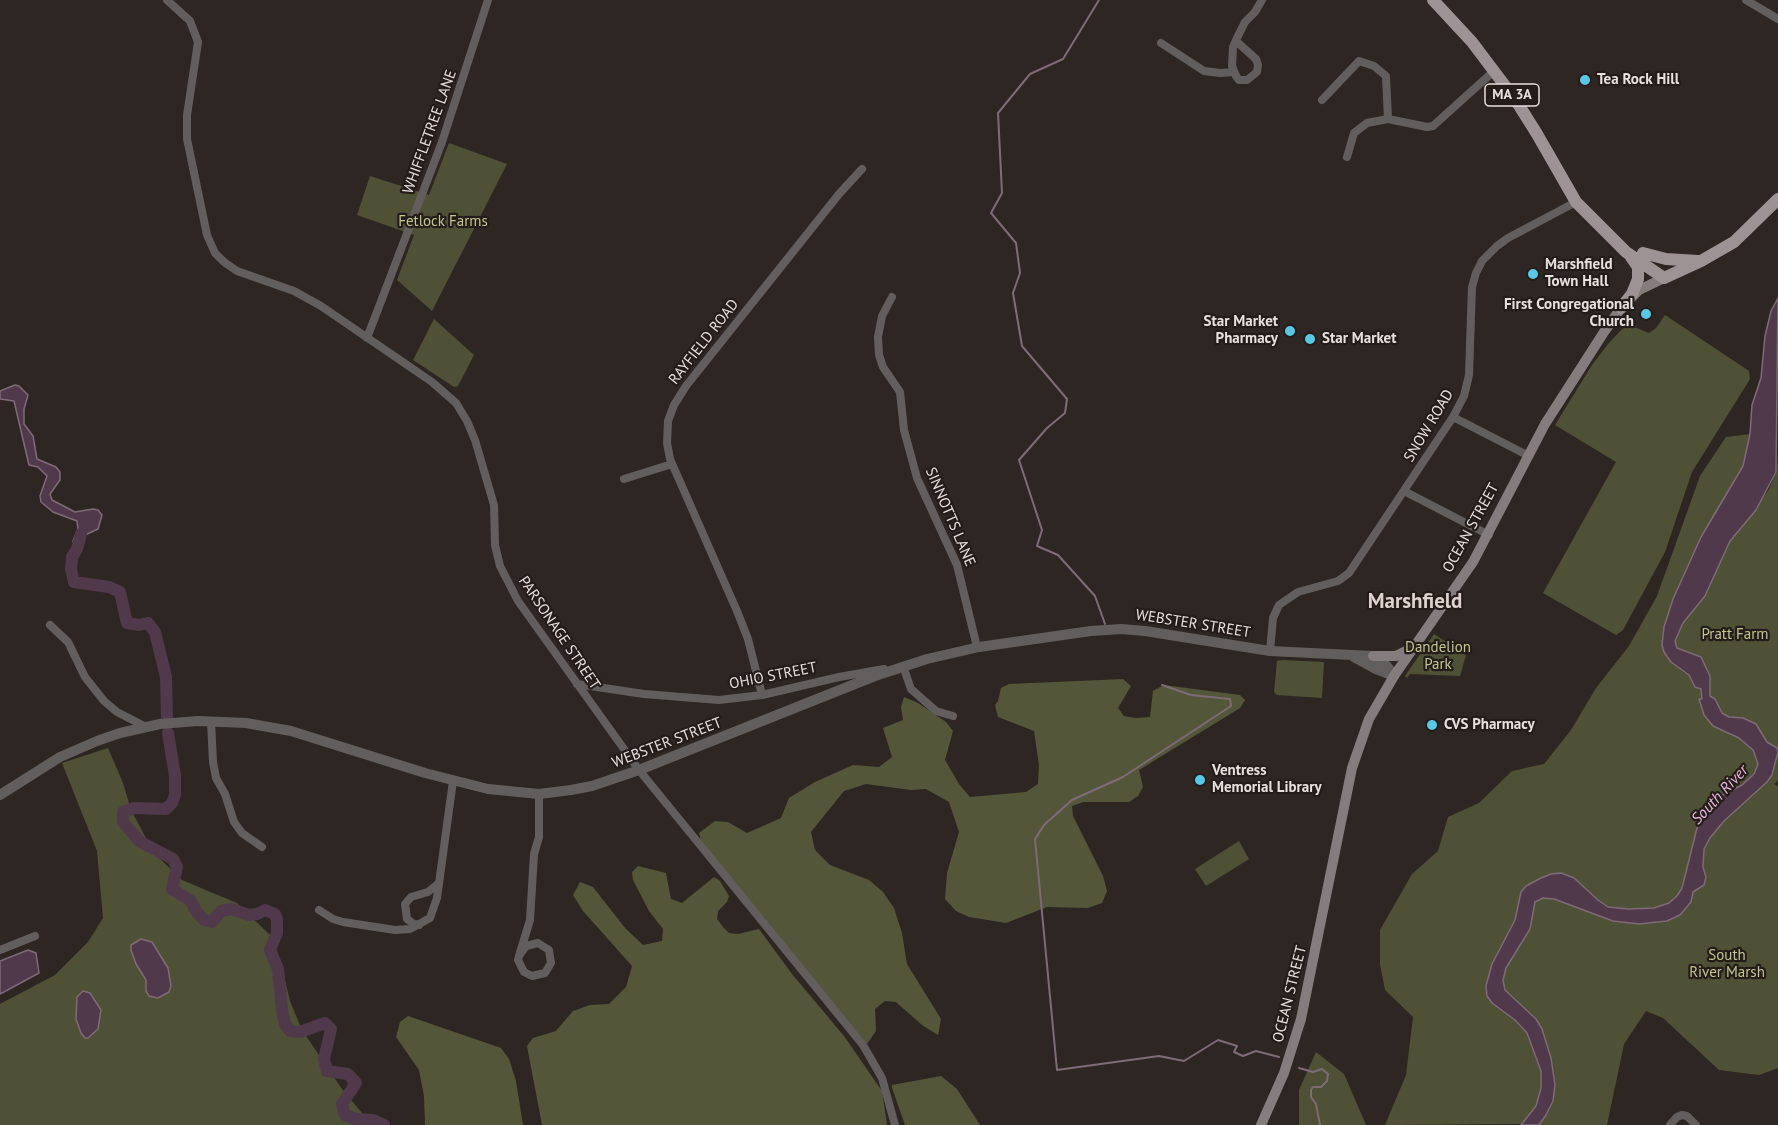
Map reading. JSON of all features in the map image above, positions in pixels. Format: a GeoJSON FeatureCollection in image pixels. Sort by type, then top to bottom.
{"type":"FeatureCollection","features":[{"type":"Feature","properties":{"kind":"main road","name":"MA 3A"},"geometry":{"type":"LineString","coordinates":[[1433,0],[1460,28],[1494,71],[1537,134],[1576,202],[1626,252],[1664,278]]}},
{"type":"Feature","properties":{"kind":"main road","name":"OCEAN STREET"},"geometry":{"type":"LineString","coordinates":[[1261,1125],[1279,1085],[1301,1019],[1352,768],[1369,719],[1394,676],[1468,570],[1489,535],[1527,455],[1550,416],[1622,308],[1639,290],[1701,261],[1734,242],[1778,199]]}},
{"type":"Feature","properties":{"kind":"main road","name":"MA 3A"},"geometry":{"type":"LineString","coordinates":[[1613,238],[1652,260],[1664,278]]}},
{"type":"Feature","properties":{"kind":"main road"},"geometry":{"type":"LineString","coordinates":[[1622,308],[1632,294],[1638,279],[1638,267],[1626,252]]}},
{"type":"Feature","properties":{"kind":"main road","name":"MA 3A"},"geometry":{"type":"LineString","coordinates":[[1643,253],[1670,259],[1701,261]]}},
{"type":"Feature","properties":{"kind":"main road"},"geometry":{"type":"LineString","coordinates":[[1373,656],[1396,656],[1415,645]]}},
{"type":"Feature","properties":{"kind":"street","name":"PARSONAGE STREET"},"geometry":{"type":"LineString","coordinates":[[167,0],[190,21],[198,42],[188,104],[187,139],[212,246],[219,257],[237,271],[309,299],[441,389],[456,403],[475,440],[494,505],[495,545],[500,566],[518,601],[639,770],[863,1045],[882,1078],[895,1125]]}},
{"type":"Feature","properties":{"kind":"street","name":"WHIFFLETREE LANE"},"geometry":{"type":"LineString","coordinates":[[367,338],[445,134],[489,0]]}},
{"type":"Feature","properties":{"kind":"street"},"geometry":{"type":"LineString","coordinates":[[1236,41],[1256,59],[1258,65],[1257,72],[1247,80],[1239,80],[1234,72],[1231,57],[1236,41],[1245,22],[1262,0]]}},
{"type":"Feature","properties":{"kind":"street"},"geometry":{"type":"LineString","coordinates":[[1746,0],[1778,19]]}},
{"type":"Feature","properties":{"kind":"street"},"geometry":{"type":"LineString","coordinates":[[1161,43],[1204,71],[1234,72]]}},
{"type":"Feature","properties":{"kind":"street"},"geometry":{"type":"LineString","coordinates":[[1322,100],[1359,61],[1374,66],[1386,76],[1388,119]]}},
{"type":"Feature","properties":{"kind":"street"},"geometry":{"type":"LineString","coordinates":[[1347,157],[1354,133],[1367,123],[1388,119],[1426,127],[1433,126],[1494,71]]}},
{"type":"Feature","properties":{"kind":"street","name":"RAYFIELD ROAD"},"geometry":{"type":"LineString","coordinates":[[762,695],[748,639],[672,464],[667,443],[668,421],[678,397],[832,203],[862,170]]}},
{"type":"Feature","properties":{"kind":"street","name":"SNOW ROAD"},"geometry":{"type":"LineString","coordinates":[[1270,651],[1273,618],[1279,605],[1298,592],[1338,581],[1349,573],[1453,417],[1464,396],[1469,375],[1472,287],[1479,266],[1487,255],[1508,238],[1576,202]]}},
{"type":"Feature","properties":{"kind":"street","name":"SINNOTTS LANE"},"geometry":{"type":"LineString","coordinates":[[892,297],[882,315],[878,337],[879,355],[883,367],[900,392],[904,430],[917,478],[957,565],[977,647]]}},
{"type":"Feature","properties":{"kind":"street"},"geometry":{"type":"LineString","coordinates":[[1453,417],[1527,455]]}},
{"type":"Feature","properties":{"kind":"street"},"geometry":{"type":"LineString","coordinates":[[624,479],[672,464]]}},
{"type":"Feature","properties":{"kind":"street"},"geometry":{"type":"LineString","coordinates":[[1404,491],[1489,535]]}},
{"type":"Feature","properties":{"kind":"street"},"geometry":{"type":"LineString","coordinates":[[50,625],[68,642],[85,677],[104,701],[117,712],[146,727]]}},
{"type":"Feature","properties":{"kind":"street","name":"WEBSTER STREET"},"geometry":{"type":"LineString","coordinates":[[0,795],[76,749],[120,733],[176,722],[246,723],[291,731],[453,781],[488,789],[539,794],[592,786],[639,770],[903,666],[977,647],[1121,629],[1165,633],[1270,651],[1373,656]]}},
{"type":"Feature","properties":{"kind":"street","name":"WEBSTER STREET"},"geometry":{"type":"LineString","coordinates":[[1354,656],[1394,676]]}},
{"type":"Feature","properties":{"kind":"street"},"geometry":{"type":"LineString","coordinates":[[1373,656],[1387,666],[1394,676]]}},
{"type":"Feature","properties":{"kind":"street"},"geometry":{"type":"LineString","coordinates":[[903,666],[911,689],[936,711],[953,716]]}},
{"type":"Feature","properties":{"kind":"street","name":"OHIO STREET"},"geometry":{"type":"LineString","coordinates":[[577,684],[719,700],[762,695],[839,677],[903,666]]}},
{"type":"Feature","properties":{"kind":"street"},"geometry":{"type":"LineString","coordinates":[[211,721],[216,778],[225,794],[234,822],[242,833],[262,847]]}},
{"type":"Feature","properties":{"kind":"street"},"geometry":{"type":"LineString","coordinates":[[319,910],[343,922],[404,931],[430,918],[433,914],[439,883],[453,781]]}},
{"type":"Feature","properties":{"kind":"street"},"geometry":{"type":"LineString","coordinates":[[519,956],[526,946],[538,943],[549,950],[551,963],[544,973],[532,976],[521,969],[519,956],[530,920],[534,854],[539,837],[539,794]]}},
{"type":"Feature","properties":{"kind":"street"},"geometry":{"type":"LineString","coordinates":[[419,925],[407,919],[405,904],[411,897],[428,892],[439,883]]}},
{"type":"Feature","properties":{"kind":"street"},"geometry":{"type":"LineString","coordinates":[[0,950],[35,936]]}},
{"type":"Feature","properties":{"kind":"street"},"geometry":{"type":"LineString","coordinates":[[1670,1125],[1682,1115],[1687,1116],[1696,1125]]}},
{"type":"Feature","properties":{"kind":"green space","name":"Fetlock Farms"},"geometry":{"type":"Polygon","coordinates":[[[449,143],[507,164],[432,311],[397,280],[414,235],[357,215],[370,176],[429,195],[449,143]]]}},
{"type":"Feature","properties":{"kind":"green space"},"geometry":{"type":"Polygon","coordinates":[[[1665,315],[1749,371],[1750,379],[1692,472],[1665,552],[1623,630],[1616,635],[1543,593],[1616,462],[1555,425],[1592,365],[1627,324],[1649,333],[1656,328],[1665,315]]]}},
{"type":"Feature","properties":{"kind":"green space"},"geometry":{"type":"Polygon","coordinates":[[[434,319],[474,355],[458,386],[454,387],[413,360],[434,319]]]}},
{"type":"Feature","properties":{"kind":"green space"},"geometry":{"type":"Polygon","coordinates":[[[1750,434],[1743,466],[1664,627],[1682,671],[1689,675],[1701,689],[1713,726],[1739,738],[1753,750],[1758,764],[1754,774],[1742,785],[1721,796],[1697,828],[1682,889],[1669,903],[1654,908],[1608,907],[1574,878],[1517,910],[1515,920],[1492,964],[1486,986],[1492,1003],[1515,1020],[1527,1033],[1541,1071],[1541,1088],[1536,1106],[1522,1124],[1385,1125],[1406,1075],[1413,1017],[1385,990],[1380,964],[1380,930],[1412,874],[1438,851],[1448,817],[1479,803],[1512,771],[1544,764],[1571,730],[1596,688],[1629,646],[1657,596],[1700,476],[1726,437],[1750,434]]]}},
{"type":"Feature","properties":{"kind":"green space","name":"Pratt Farm"},"geometry":{"type":"Polygon","coordinates":[[[1778,457],[1778,751],[1767,742],[1755,724],[1743,718],[1729,717],[1722,713],[1715,699],[1710,696],[1710,684],[1673,647],[1683,623],[1705,596],[1726,541],[1768,491],[1777,471],[1778,457]]]}},
{"type":"Feature","properties":{"kind":"green space","name":"Dandelion Park"},"geometry":{"type":"Polygon","coordinates":[[[1434,634],[1466,655],[1460,676],[1410,674],[1407,678],[1405,676],[1434,634]]]}},
{"type":"Feature","properties":{"kind":"green space"},"geometry":{"type":"Polygon","coordinates":[[[1277,661],[1324,662],[1322,698],[1277,695],[1274,692],[1277,661]]]}},
{"type":"Feature","properties":{"kind":"green space"},"geometry":{"type":"Polygon","coordinates":[[[1123,679],[1131,686],[1118,708],[1124,716],[1150,717],[1153,691],[1164,685],[1240,695],[1245,700],[1240,708],[1139,770],[1143,787],[1138,796],[1129,802],[1083,802],[1072,806],[1073,816],[1103,876],[1107,891],[1102,903],[1088,908],[1047,907],[1006,923],[969,917],[956,911],[945,899],[947,873],[959,832],[949,802],[926,789],[911,790],[866,784],[844,791],[811,832],[815,850],[830,865],[869,880],[883,892],[894,908],[902,933],[907,964],[941,1019],[938,1035],[922,1025],[896,1002],[885,1001],[875,1009],[876,1031],[867,1044],[701,842],[699,833],[715,821],[728,822],[747,833],[781,818],[789,798],[815,782],[853,765],[879,767],[892,757],[883,728],[903,720],[901,707],[904,697],[918,703],[946,722],[953,731],[945,760],[959,784],[970,797],[1026,792],[1038,784],[1039,765],[1034,731],[998,717],[995,705],[1001,688],[1009,684],[1123,679]]]}},
{"type":"Feature","properties":{"kind":"green space"},"geometry":{"type":"Polygon","coordinates":[[[108,748],[123,783],[131,810],[154,853],[182,880],[237,903],[271,936],[280,959],[290,1001],[302,1030],[342,1089],[372,1125],[0,1125],[0,1004],[55,975],[88,942],[103,918],[97,851],[62,763],[108,748]]]}},
{"type":"Feature","properties":{"kind":"green space","name":"South River Marsh"},"geometry":{"type":"Polygon","coordinates":[[[1778,752],[1778,781],[1774,784],[1778,786],[1778,1068],[1759,1075],[1719,1070],[1663,1018],[1646,1011],[1624,1044],[1607,1125],[1539,1125],[1546,1115],[1542,1029],[1536,1019],[1505,990],[1503,980],[1506,968],[1530,929],[1535,902],[1543,898],[1554,899],[1613,921],[1639,924],[1667,921],[1680,915],[1691,902],[1693,892],[1706,877],[1703,867],[1704,849],[1710,838],[1724,821],[1767,782],[1772,775],[1778,752]]]}},
{"type":"Feature","properties":{"kind":"green space"},"geometry":{"type":"Polygon","coordinates":[[[1239,841],[1249,859],[1206,886],[1195,869],[1239,841]]]}},
{"type":"Feature","properties":{"kind":"green space"},"geometry":{"type":"Polygon","coordinates":[[[638,866],[666,873],[671,899],[682,903],[714,877],[720,881],[729,896],[727,902],[718,911],[717,919],[729,933],[738,934],[759,929],[792,974],[844,1036],[882,1091],[887,1125],[542,1125],[527,1046],[533,1038],[556,1031],[573,1011],[590,1005],[609,1004],[626,987],[632,966],[583,911],[573,895],[580,882],[593,887],[625,928],[643,945],[662,941],[663,929],[649,911],[633,880],[632,872],[638,866]]]}},
{"type":"Feature","properties":{"kind":"green space"},"geometry":{"type":"Polygon","coordinates":[[[408,1016],[501,1048],[509,1059],[516,1081],[523,1125],[425,1125],[424,1096],[419,1070],[396,1037],[400,1022],[408,1016]]]}},
{"type":"Feature","properties":{"kind":"green space"},"geometry":{"type":"Polygon","coordinates":[[[1316,1052],[1344,1074],[1366,1125],[1299,1125],[1299,1090],[1316,1052]]]}},
{"type":"Feature","properties":{"kind":"green space"},"geometry":{"type":"Polygon","coordinates":[[[941,1076],[957,1089],[980,1125],[905,1125],[892,1085],[941,1076]]]}},
{"type":"Feature","properties":{"kind":"shaded area"},"geometry":{"type":"Polygon","coordinates":[[[1778,298],[1776,472],[1756,510],[1730,541],[1705,596],[1683,623],[1675,641],[1677,648],[1701,657],[1710,676],[1710,696],[1715,699],[1722,713],[1756,724],[1767,742],[1777,748],[1772,775],[1724,821],[1710,838],[1704,849],[1703,867],[1706,877],[1704,885],[1693,892],[1691,902],[1680,915],[1667,921],[1639,924],[1613,921],[1554,899],[1543,898],[1535,902],[1530,929],[1506,968],[1503,980],[1505,990],[1536,1019],[1542,1029],[1551,1058],[1555,1085],[1553,1101],[1539,1125],[1521,1125],[1536,1106],[1541,1088],[1541,1071],[1527,1033],[1515,1020],[1492,1003],[1487,996],[1486,986],[1492,964],[1515,920],[1521,892],[1526,886],[1541,878],[1561,873],[1574,878],[1608,907],[1654,908],[1669,903],[1682,888],[1697,828],[1721,796],[1742,785],[1754,774],[1758,764],[1753,750],[1739,738],[1713,726],[1704,715],[1699,699],[1702,699],[1701,689],[1695,687],[1689,675],[1671,662],[1662,645],[1664,627],[1673,599],[1701,537],[1743,466],[1750,434],[1752,405],[1761,378],[1765,336],[1771,311],[1778,298]]]}},
{"type":"Feature","properties":{"kind":"shaded area"},"geometry":{"type":"Polygon","coordinates":[[[15,385],[28,395],[24,409],[24,424],[33,436],[37,459],[56,467],[60,472],[60,480],[50,494],[52,500],[75,512],[93,509],[98,510],[102,515],[98,529],[85,535],[77,549],[73,541],[78,529],[77,521],[53,512],[41,502],[40,496],[47,476],[38,467],[29,465],[14,401],[0,399],[0,391],[15,385]]]}},
{"type":"Feature","properties":{"kind":"shaded area"},"geometry":{"type":"Polygon","coordinates":[[[141,939],[152,942],[168,968],[171,986],[169,992],[158,998],[149,996],[146,991],[146,980],[131,950],[131,945],[141,939]]]}},
{"type":"Feature","properties":{"kind":"shaded area"},"geometry":{"type":"Polygon","coordinates":[[[28,950],[36,953],[39,973],[0,994],[0,961],[28,950]]]}},
{"type":"Feature","properties":{"kind":"shaded area"},"geometry":{"type":"Polygon","coordinates":[[[83,991],[90,993],[101,1010],[98,1029],[88,1038],[81,1033],[76,1019],[77,997],[83,991]]]}},
{"type":"Feature","properties":{"kind":"waterway"},"geometry":{"type":"LineString","coordinates":[[1099,0],[1063,59],[1030,74],[998,113],[1002,193],[991,213],[1016,243],[1020,273],[1013,293],[1022,346],[1067,399],[1065,413],[1047,428],[1019,460],[1042,530],[1037,546],[1058,555],[1095,596],[1105,624]]}},
{"type":"Feature","properties":{"kind":"waterway"},"geometry":{"type":"LineString","coordinates":[[81,534],[72,557],[71,569],[74,582],[109,587],[120,592],[127,623],[139,625],[148,623],[155,632],[166,677],[167,717]]}},
{"type":"Feature","properties":{"kind":"waterway"},"geometry":{"type":"LineString","coordinates":[[1162,685],[1191,695],[1230,699],[1231,706],[1123,777],[1072,800],[1044,825],[1035,839],[1057,1070],[1159,1056],[1184,1061],[1218,1040],[1237,1046],[1234,1052],[1243,1056],[1256,1051],[1279,1057]]}},
{"type":"Feature","properties":{"kind":"waterway"},"geometry":{"type":"LineString","coordinates":[[168,733],[175,776],[175,795],[172,803],[166,809],[134,808],[123,812],[123,822],[139,841],[173,859],[177,867],[172,889],[191,901],[204,920],[212,922],[221,911],[231,909],[249,915],[265,910],[275,914],[277,933],[270,950],[278,969],[285,1024],[290,1031],[300,1032],[325,1023],[331,1029],[324,1059],[327,1071],[348,1074],[356,1083],[342,1104],[345,1115],[356,1119],[373,1120],[384,1125]]}},
{"type":"Feature","properties":{"kind":"waterway"},"geometry":{"type":"LineString","coordinates":[[1299,1068],[1313,1072],[1322,1069],[1328,1074],[1327,1081],[1321,1087],[1313,1087],[1311,1090],[1320,1125]]}},
{"type":"Feature","properties":{"kind":"place","name":"Tea Rock Hill"},"geometry":{"type":"Point","coordinates":[1585,80]}},
{"type":"Feature","properties":{"kind":"place","name":"Marshfield Town Hall"},"geometry":{"type":"Point","coordinates":[1533,274]}},
{"type":"Feature","properties":{"kind":"place","name":"First Congregational Church"},"geometry":{"type":"Point","coordinates":[1646,314]}},
{"type":"Feature","properties":{"kind":"place","name":"Star Market Pharmacy"},"geometry":{"type":"Point","coordinates":[1290,331]}},
{"type":"Feature","properties":{"kind":"place","name":"Star Market"},"geometry":{"type":"Point","coordinates":[1310,339]}},
{"type":"Feature","properties":{"kind":"place","name":"CVS Pharmacy"},"geometry":{"type":"Point","coordinates":[1432,725]}},
{"type":"Feature","properties":{"kind":"place","name":"Ventress Memorial Library"},"geometry":{"type":"Point","coordinates":[1200,780]}},
{"type":"Feature","properties":{"kind":"district","name":"Marshfield"},"geometry":{"type":"Point","coordinates":[1415,602]}},
{"type":"Feature","properties":{"kind":"water label","name":"South River"},"geometry":{"type":"Point","coordinates":[1720,795]}}]}
